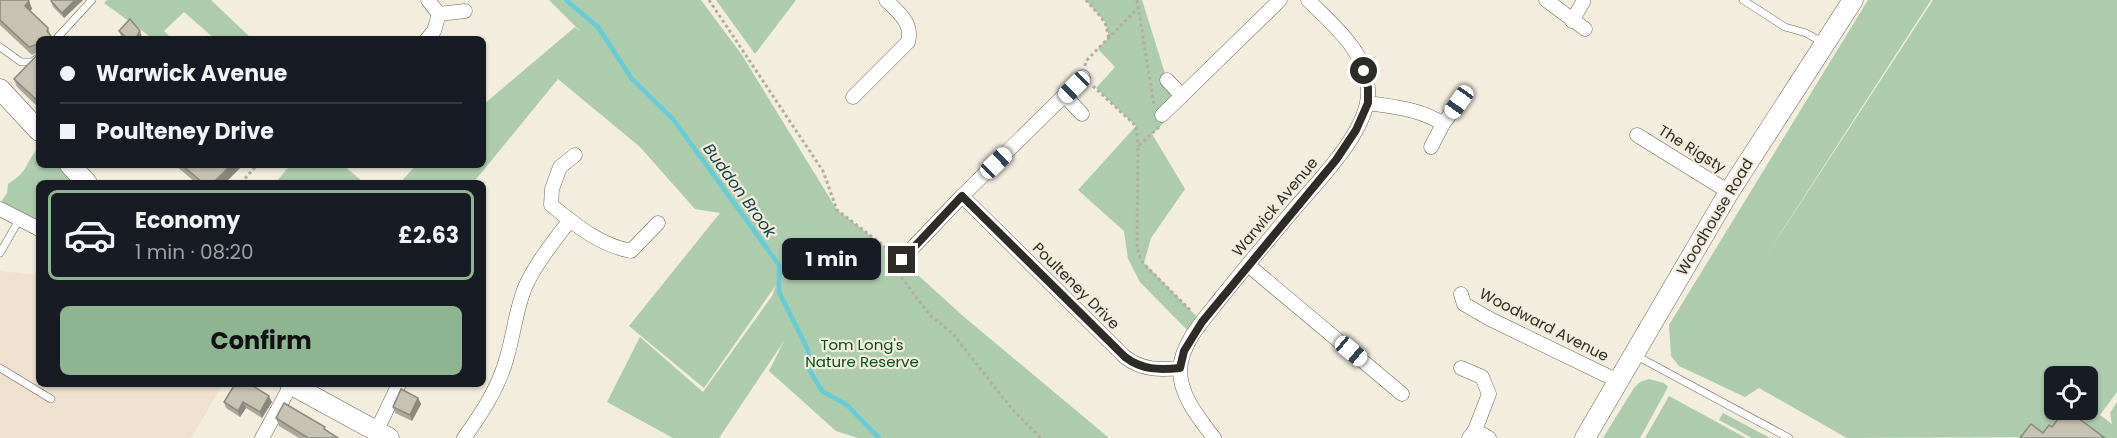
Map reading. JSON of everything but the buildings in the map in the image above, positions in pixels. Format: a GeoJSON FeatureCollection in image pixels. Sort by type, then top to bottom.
{"type":"FeatureCollection","features":[{"type":"Feature","properties":{"kind":"street"},"geometry":{"type":"LineString","coordinates":[[428,0],[439,14]]}},
{"type":"Feature","properties":{"kind":"street"},"geometry":{"type":"LineString","coordinates":[[853,97],[908,42],[910,35],[906,20],[886,0]]}},
{"type":"Feature","properties":{"kind":"street"},"geometry":{"type":"LineString","coordinates":[[1162,115],[1280,0]]}},
{"type":"Feature","properties":{"kind":"street"},"geometry":{"type":"LineString","coordinates":[[1308,0],[1340,32],[1356,52],[1364,71],[1368,88],[1368,103],[1418,111],[1443,124]]}},
{"type":"Feature","properties":{"kind":"street"},"geometry":{"type":"LineString","coordinates":[[1546,0],[1585,29]]}},
{"type":"Feature","properties":{"kind":"street","name":"Woodhouse Road"},"geometry":{"type":"LineString","coordinates":[[1585,438],[1729,192],[1853,0]]}},
{"type":"Feature","properties":{"kind":"street"},"geometry":{"type":"LineString","coordinates":[[1572,21],[1582,2]]}},
{"type":"Feature","properties":{"kind":"street"},"geometry":{"type":"LineString","coordinates":[[439,14],[465,11]]}},
{"type":"Feature","properties":{"kind":"street"},"geometry":{"type":"LineString","coordinates":[[430,36],[439,14]]}},
{"type":"Feature","properties":{"kind":"street"},"geometry":{"type":"LineString","coordinates":[[902,260],[962,196],[1083,77]]}},
{"type":"Feature","properties":{"kind":"street"},"geometry":{"type":"LineString","coordinates":[[1167,80],[1182,96]]}},
{"type":"Feature","properties":{"kind":"street"},"geometry":{"type":"LineString","coordinates":[[0,89],[36,128]]}},
{"type":"Feature","properties":{"kind":"street"},"geometry":{"type":"LineString","coordinates":[[1065,96],[1082,114]]}},
{"type":"Feature","properties":{"kind":"street"},"geometry":{"type":"LineString","coordinates":[[1431,147],[1443,124],[1459,102]]}},
{"type":"Feature","properties":{"kind":"street","name":"Warwick Avenue"},"geometry":{"type":"LineString","coordinates":[[1180,368],[1184,351],[1202,322],[1336,160],[1356,130],[1368,103]]}},
{"type":"Feature","properties":{"kind":"street","name":"The Rigsty"},"geometry":{"type":"LineString","coordinates":[[1637,135],[1729,192]]}},
{"type":"Feature","properties":{"kind":"street"},"geometry":{"type":"LineString","coordinates":[[575,155],[560,168],[552,189],[551,205],[589,235],[617,248],[631,251],[658,223]]}},
{"type":"Feature","properties":{"kind":"street"},"geometry":{"type":"LineString","coordinates":[[73,168],[84,180]]}},
{"type":"Feature","properties":{"kind":"street","name":"Poulteney Drive"},"geometry":{"type":"LineString","coordinates":[[962,196],[1135,365],[1147,369],[1180,368]]}},
{"type":"Feature","properties":{"kind":"street"},"geometry":{"type":"LineString","coordinates":[[0,209],[36,228]]}},
{"type":"Feature","properties":{"kind":"street"},"geometry":{"type":"LineString","coordinates":[[464,438],[491,397],[501,376],[520,300],[526,285],[536,267],[570,220]]}},
{"type":"Feature","properties":{"kind":"street"},"geometry":{"type":"LineString","coordinates":[[1248,265],[1402,393]]}},
{"type":"Feature","properties":{"kind":"street","name":"Woodward Avenue"},"geometry":{"type":"LineString","coordinates":[[1461,294],[1464,304],[1490,319],[1618,381]]}},
{"type":"Feature","properties":{"kind":"street"},"geometry":{"type":"LineString","coordinates":[[1180,368],[1188,400],[1214,438]]}},
{"type":"Feature","properties":{"kind":"street"},"geometry":{"type":"LineString","coordinates":[[1461,368],[1482,378],[1489,394],[1472,434],[1489,438]]}},
{"type":"Feature","properties":{"kind":"street"},"geometry":{"type":"LineString","coordinates":[[262,438],[289,387]]}},
{"type":"Feature","properties":{"kind":"street"},"geometry":{"type":"LineString","coordinates":[[296,387],[383,435],[398,387]]}},
{"type":"Feature","properties":{"kind":"lane"},"geometry":{"type":"LineString","coordinates":[[59,36],[93,0]]}},
{"type":"Feature","properties":{"kind":"lane"},"geometry":{"type":"LineString","coordinates":[[1743,0],[1785,27],[1806,33],[1824,44]]}},
{"type":"Feature","properties":{"kind":"lane"},"geometry":{"type":"LineString","coordinates":[[0,47],[21,62],[32,62],[36,59]]}},
{"type":"Feature","properties":{"kind":"lane"},"geometry":{"type":"LineString","coordinates":[[0,253],[19,220]]}},
{"type":"Feature","properties":{"kind":"lane"},"geometry":{"type":"LineString","coordinates":[[1634,354],[1789,438]]}},
{"type":"Feature","properties":{"kind":"lane"},"geometry":{"type":"LineString","coordinates":[[0,368],[51,399]]}},
{"type":"Feature","properties":{"kind":"path"},"geometry":{"type":"LineString","coordinates":[[709,0],[823,171],[837,210],[902,260],[902,278],[914,295],[929,314],[953,334],[1012,409],[1041,438]]}},
{"type":"Feature","properties":{"kind":"path"},"geometry":{"type":"LineString","coordinates":[[1086,0],[1105,22],[1109,38]]}},
{"type":"Feature","properties":{"kind":"path"},"geometry":{"type":"LineString","coordinates":[[1137,0],[1155,107],[1167,120],[1138,146]]}},
{"type":"Feature","properties":{"kind":"path"},"geometry":{"type":"LineString","coordinates":[[1138,8],[1086,61],[1083,77],[1136,126],[1139,255],[1143,263],[1202,322]]}},
{"type":"Feature","properties":{"kind":"path"},"geometry":{"type":"LineString","coordinates":[[244,180],[254,168]]}},
{"type":"Feature","properties":{"kind":"shaded area"},"geometry":{"type":"Polygon","coordinates":[[[0,271],[36,275],[36,387],[221,387],[191,438],[0,438],[0,271]]]}},
{"type":"Feature","properties":{"kind":"green space"},"geometry":{"type":"Polygon","coordinates":[[[107,0],[211,0],[249,36],[212,36],[184,12],[164,31],[169,36],[148,36],[104,3],[107,0]]]}},
{"type":"Feature","properties":{"kind":"green space","name":"Tom Long's Nature Reserve"},"geometry":{"type":"Polygon","coordinates":[[[549,0],[701,0],[742,55],[837,210],[898,257],[963,316],[1109,438],[858,438],[836,431],[769,371],[784,341],[719,438],[673,438],[607,402],[640,337],[703,392],[772,296],[776,285],[704,388],[629,326],[720,213],[695,209],[640,147],[558,79],[486,167],[486,102],[575,27],[582,33],[549,0]]]}},
{"type":"Feature","properties":{"kind":"green space"},"geometry":{"type":"Polygon","coordinates":[[[716,0],[796,0],[755,54],[716,0]]]}},
{"type":"Feature","properties":{"kind":"green space"},"geometry":{"type":"Polygon","coordinates":[[[1086,0],[1142,0],[1167,80],[1182,96],[1162,115],[1167,120],[1152,134],[1185,189],[1151,238],[1144,263],[1202,322],[1193,336],[1140,282],[1128,259],[1124,231],[1078,190],[1136,126],[1096,88],[1115,67],[1098,49],[1109,37],[1105,22],[1086,0]]]}},
{"type":"Feature","properties":{"kind":"green space"},"geometry":{"type":"Polygon","coordinates":[[[1868,0],[1931,0],[1760,265],[1933,0],[2117,0],[2117,392],[2100,415],[2112,424],[2110,413],[2117,402],[2117,438],[2102,438],[2080,420],[2098,420],[2098,366],[2044,366],[2044,420],[2059,420],[2045,437],[1847,438],[1759,388],[1745,397],[1679,366],[1671,356],[1669,325],[1868,0]]]}},
{"type":"Feature","properties":{"kind":"green space"},"geometry":{"type":"Polygon","coordinates":[[[36,152],[36,168],[66,168],[76,180],[36,180],[36,225],[0,204],[7,193],[8,184],[21,174],[36,152]]]}},
{"type":"Feature","properties":{"kind":"green space"},"geometry":{"type":"Polygon","coordinates":[[[288,168],[346,168],[360,180],[278,180],[288,168]]]}},
{"type":"Feature","properties":{"kind":"green space","name":"Tom Long's Nature Reserve"},"geometry":{"type":"Polygon","coordinates":[[[413,168],[485,168],[475,180],[403,180],[413,168]]]}},
{"type":"Feature","properties":{"kind":"green space"},"geometry":{"type":"Polygon","coordinates":[[[1649,379],[1664,383],[1668,387],[1640,438],[1603,438],[1634,388],[1640,382],[1649,379]]]}},
{"type":"Feature","properties":{"kind":"green space"},"geometry":{"type":"Polygon","coordinates":[[[1669,396],[1746,438],[1645,438],[1669,396]]]}},
{"type":"Feature","properties":{"kind":"green space"},"geometry":{"type":"Polygon","coordinates":[[[1723,413],[1770,438],[1752,438],[1719,420],[1723,413]]]}},
{"type":"Feature","properties":{"kind":"waterway","name":"Buddon Brook"},"geometry":{"type":"LineString","coordinates":[[566,0],[598,27],[632,79],[673,119],[779,265],[779,292],[808,350],[810,371],[822,391],[847,405],[879,438]]}},
{"type":"Feature","properties":{"kind":"route"},"geometry":{"type":"LineString","coordinates":[[902,260],[962,196],[1135,365],[1147,369],[1180,368],[1184,351],[1202,322],[1336,160],[1356,130],[1368,103],[1368,88],[1364,71]]}}]}
